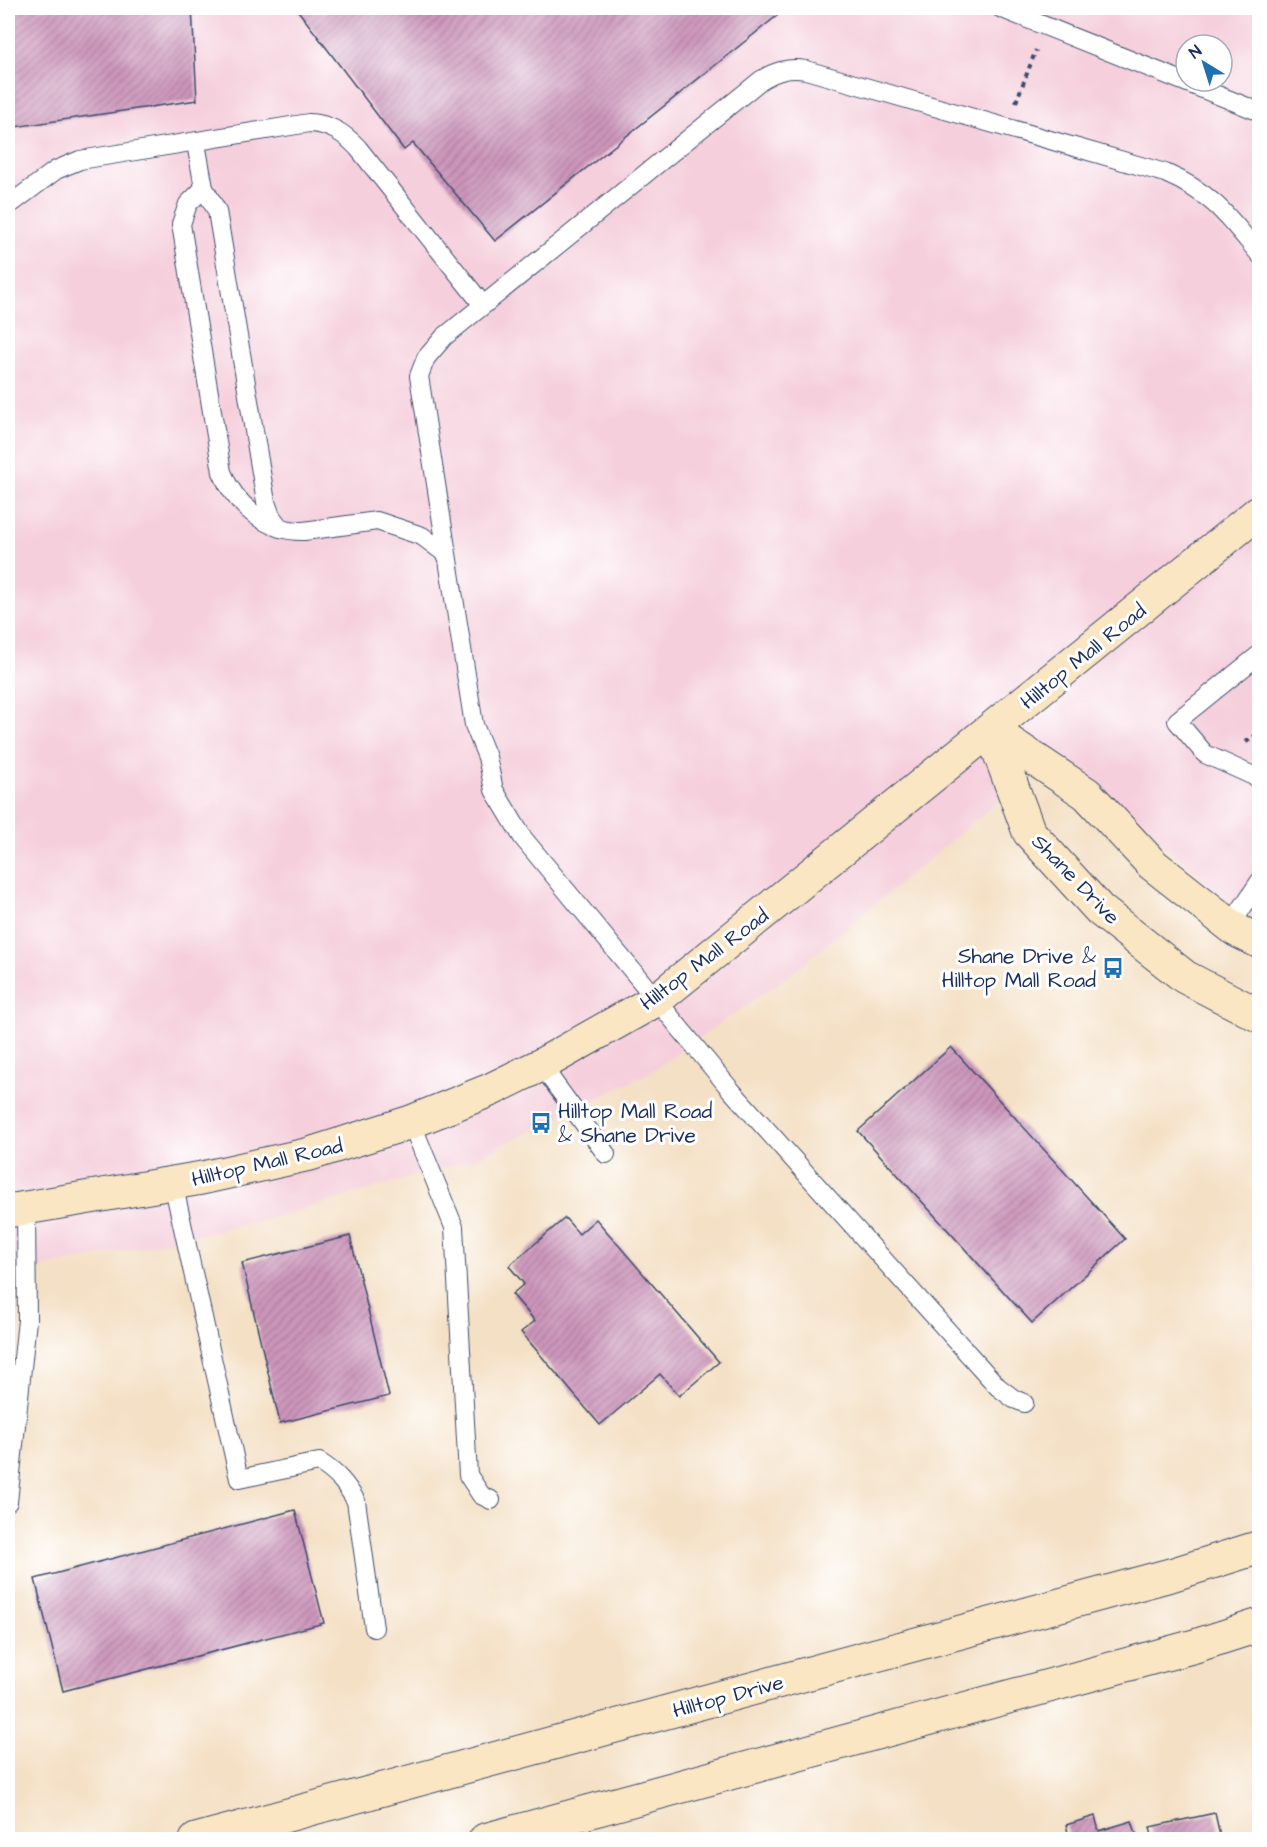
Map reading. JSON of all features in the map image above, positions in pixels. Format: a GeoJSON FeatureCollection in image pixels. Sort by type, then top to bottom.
{"type":"FeatureCollection","features":[{"type":"Feature","properties":{"kind":"street","name":"Hilltop Mall Road"},"geometry":{"type":"LineString","coordinates":[[16,1209],[173,1183],[310,1155],[411,1122],[490,1090],[541,1065],[656,1000],[1260,511]]}},
{"type":"Feature","properties":{"kind":"street"},"geometry":{"type":"LineString","coordinates":[[991,730],[1087,794],[1152,864],[1230,926],[1260,942]]}},
{"type":"Feature","properties":{"kind":"street","name":"Shane Drive"},"geometry":{"type":"LineString","coordinates":[[991,730],[1029,832],[1100,910],[1185,977],[1260,1016]]}},
{"type":"Feature","properties":{"kind":"street","name":"Hilltop Drive"},"geometry":{"type":"LineString","coordinates":[[196,1839],[1174,1574],[1260,1547]]}},
{"type":"Feature","properties":{"kind":"street"},"geometry":{"type":"LineString","coordinates":[[485,1839],[1195,1646],[1260,1625]]}},
{"type":"Feature","properties":{"kind":"lane"},"geometry":{"type":"LineString","coordinates":[[1000,8],[1260,111]]}},
{"type":"Feature","properties":{"kind":"lane"},"geometry":{"type":"LineString","coordinates":[[1024,1403],[1014,1399],[998,1387],[730,1089],[523,838],[494,790],[487,757],[474,725],[419,376],[432,349],[483,305],[761,80],[782,70],[794,68],[1165,173],[1200,190],[1221,208],[1260,255]]}},
{"type":"Feature","properties":{"kind":"lane"},"geometry":{"type":"LineString","coordinates":[[8,206],[56,170],[80,160],[309,123],[318,124],[337,130],[358,148],[483,305]]}},
{"type":"Feature","properties":{"kind":"lane"},"geometry":{"type":"LineString","coordinates":[[196,143],[204,188],[217,211],[266,502],[271,516],[280,529]]}},
{"type":"Feature","properties":{"kind":"lane"},"geometry":{"type":"LineString","coordinates":[[204,188],[188,204],[181,224],[222,472],[227,484],[243,506],[280,529],[304,531],[377,521],[422,536],[446,554]]}},
{"type":"Feature","properties":{"kind":"lane"},"geometry":{"type":"LineString","coordinates":[[1260,654],[1178,721],[1205,754],[1260,779]]}},
{"type":"Feature","properties":{"kind":"lane"},"geometry":{"type":"LineString","coordinates":[[1230,926],[1260,881]]}},
{"type":"Feature","properties":{"kind":"lane"},"geometry":{"type":"LineString","coordinates":[[541,1065],[606,1154]]}},
{"type":"Feature","properties":{"kind":"lane"},"geometry":{"type":"LineString","coordinates":[[411,1122],[454,1227],[468,1475],[481,1495],[491,1500]]}},
{"type":"Feature","properties":{"kind":"lane"},"geometry":{"type":"LineString","coordinates":[[173,1183],[239,1479],[319,1462],[334,1471],[347,1485],[356,1501],[374,1628]]}},
{"type":"Feature","properties":{"kind":"lane"},"geometry":{"type":"LineString","coordinates":[[8,1502],[27,1320],[16,1209]]}},
{"type":"Feature","properties":{"kind":"path"},"geometry":{"type":"LineString","coordinates":[[1006,127],[1045,27]]}},
{"type":"Feature","properties":{"kind":"path"},"geometry":{"type":"LineString","coordinates":[[1244,745],[1260,732]]}},
{"type":"Feature","properties":{"kind":"shaded area"},"geometry":{"type":"Polygon","coordinates":[[[8,8],[1259,8],[1259,919],[1226,900],[1057,752],[795,971],[651,1072],[474,1159],[259,1222],[8,1273],[8,8]]]}},
{"type":"Feature","properties":{"kind":"building"},"geometry":{"type":"Polygon","coordinates":[[[8,8],[192,8],[197,100],[8,128],[8,8]]]}},
{"type":"Feature","properties":{"kind":"building"},"geometry":{"type":"Polygon","coordinates":[[[296,8],[772,8],[778,15],[495,241],[413,143],[404,150],[296,8]]]}},
{"type":"Feature","properties":{"kind":"building"},"geometry":{"type":"Polygon","coordinates":[[[951,1047],[1125,1239],[1032,1323],[858,1131],[951,1047]]]}},
{"type":"Feature","properties":{"kind":"building"},"geometry":{"type":"Polygon","coordinates":[[[565,1218],[579,1234],[596,1219],[719,1362],[679,1396],[660,1374],[600,1425],[521,1332],[535,1321],[512,1294],[524,1284],[509,1266],[565,1218]]]}},
{"type":"Feature","properties":{"kind":"building"},"geometry":{"type":"Polygon","coordinates":[[[350,1236],[389,1396],[280,1423],[242,1263],[350,1236]]]}},
{"type":"Feature","properties":{"kind":"building"},"geometry":{"type":"Polygon","coordinates":[[[295,1510],[324,1623],[63,1691],[35,1579],[295,1510]]]}},
{"type":"Feature","properties":{"kind":"building"},"geometry":{"type":"Polygon","coordinates":[[[1215,1813],[1221,1840],[1153,1840],[1150,1827],[1215,1813]]]}},
{"type":"Feature","properties":{"kind":"building"},"geometry":{"type":"Polygon","coordinates":[[[1095,1816],[1099,1831],[1132,1821],[1138,1840],[1070,1840],[1066,1825],[1095,1816]]]}},
{"type":"Feature","properties":{"kind":"place","name":"Shane Drive & Hilltop Mall Road"},"geometry":{"type":"Point","coordinates":[1113,968]}},
{"type":"Feature","properties":{"kind":"place","name":"Hilltop Mall Road & Shane Drive"},"geometry":{"type":"Point","coordinates":[541,1123]}}]}
